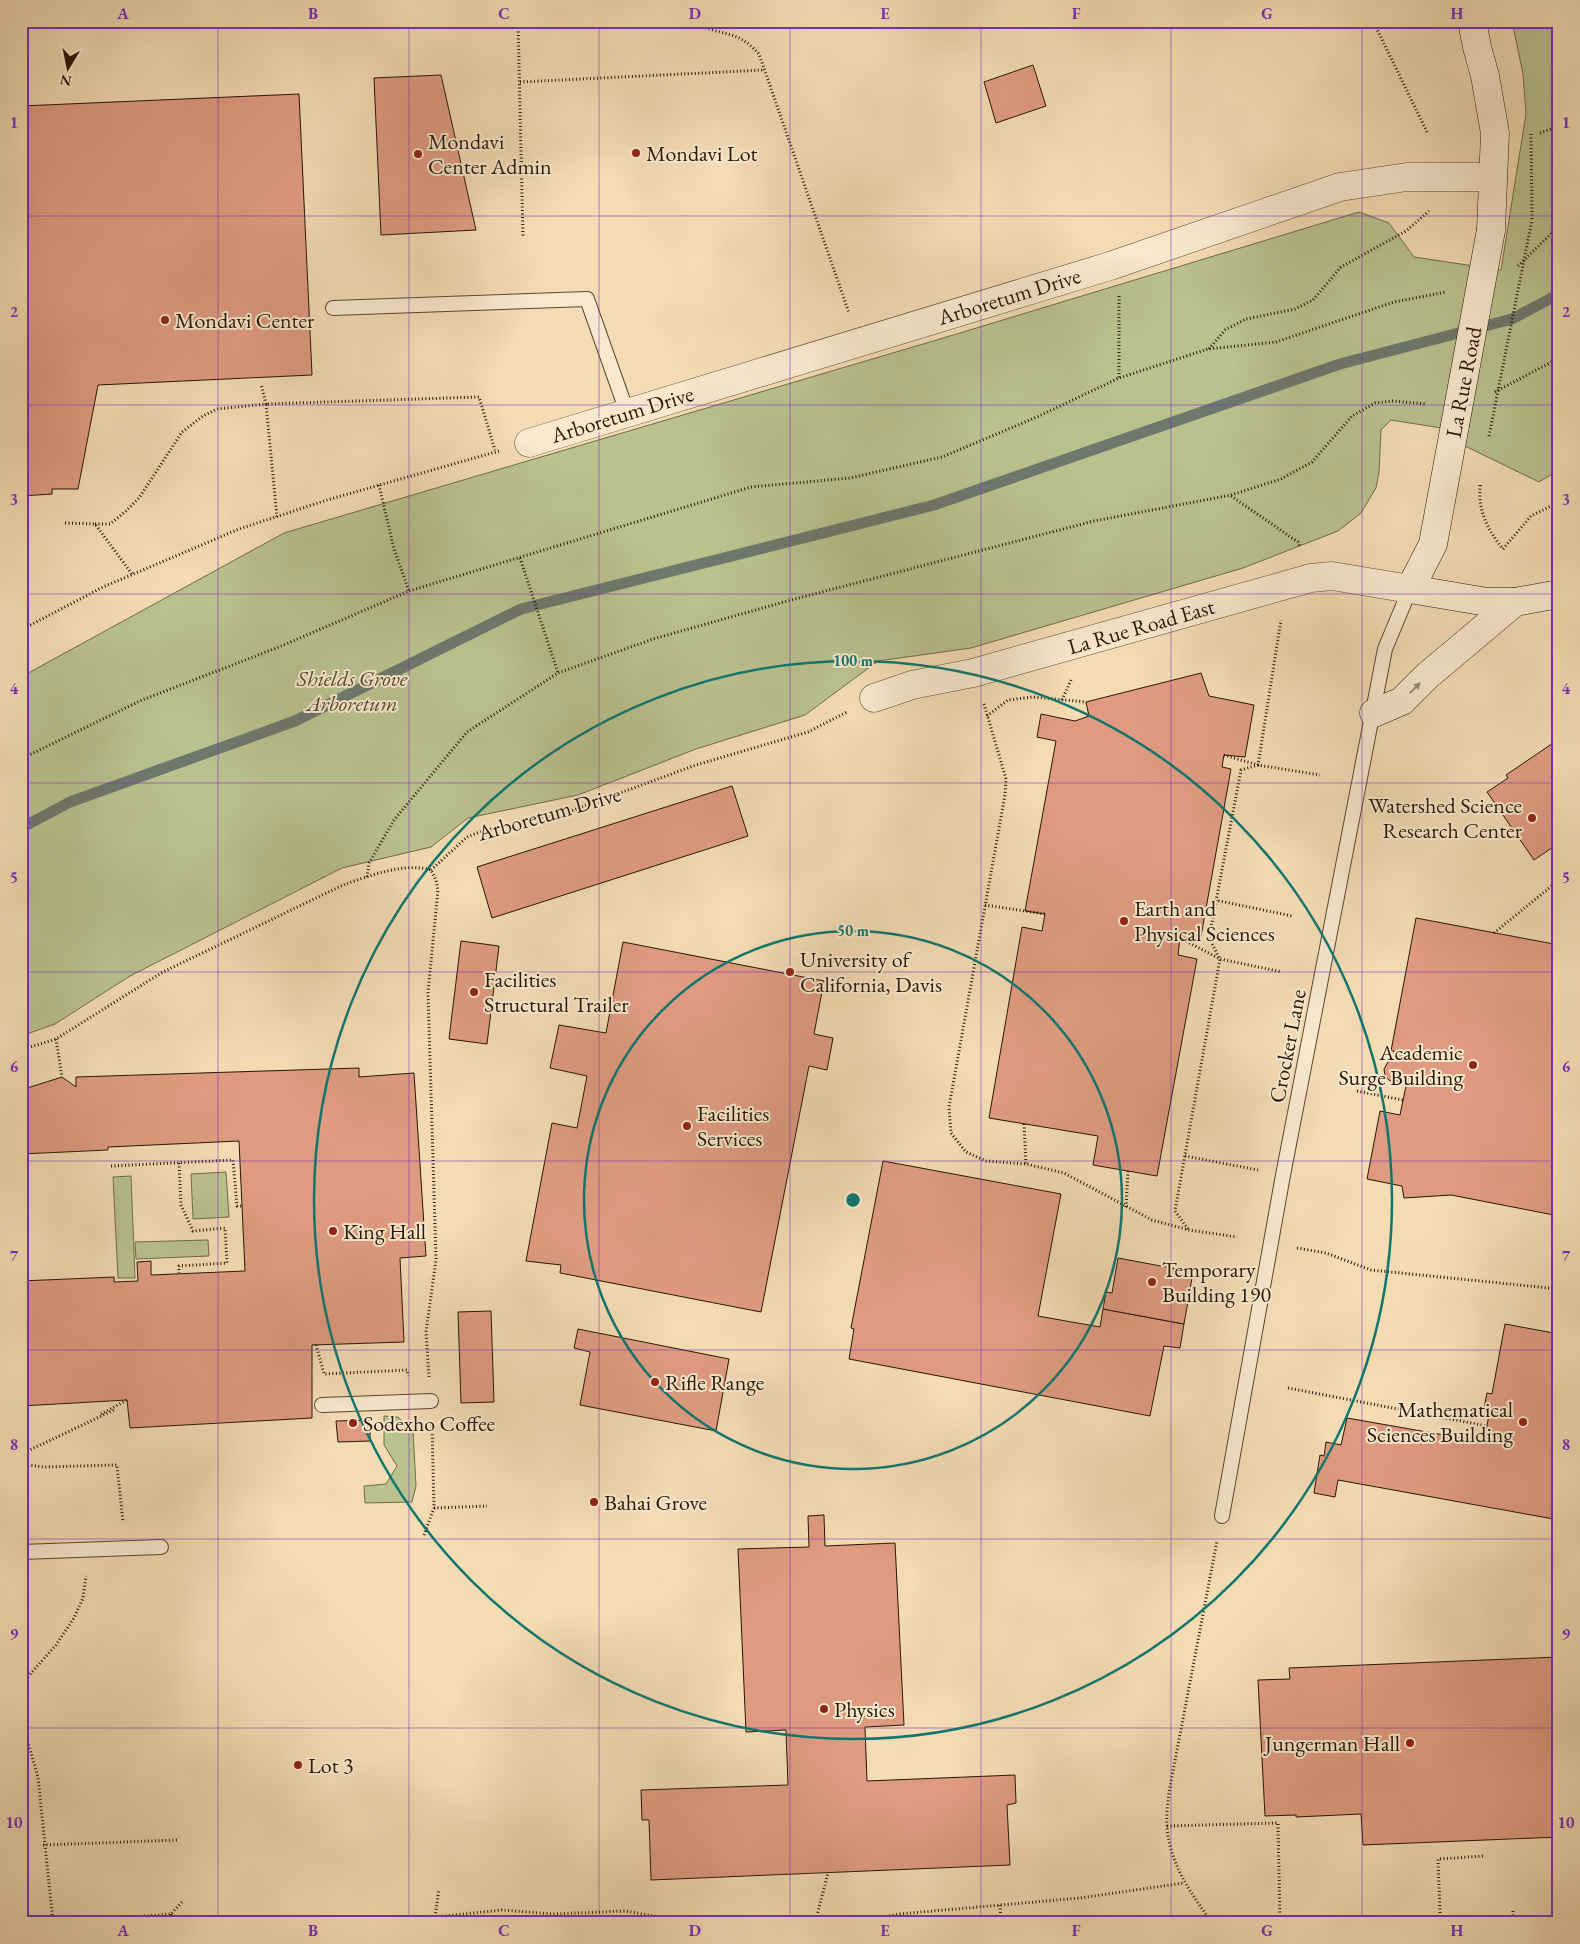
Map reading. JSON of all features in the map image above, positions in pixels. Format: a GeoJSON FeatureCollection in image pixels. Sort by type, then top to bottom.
{"type":"FeatureCollection","features":[{"type":"Feature","properties":{"kind":"street","name":"La Rue Road"},"geometry":{"type":"LineString","coordinates":[[1410,589],[1433,544],[1491,230],[1495,133],[1472,21]]}},
{"type":"Feature","properties":{"kind":"street","name":"Arboretum Drive"},"geometry":{"type":"LineString","coordinates":[[529,443],[1110,266],[1340,187],[1407,177],[1493,177]]}},
{"type":"Feature","properties":{"kind":"street","name":"La Rue Road East"},"geometry":{"type":"LineString","coordinates":[[874,698],[912,685],[973,673],[1311,578],[1332,576],[1410,589]]}},
{"type":"Feature","properties":{"kind":"street"},"geometry":{"type":"LineString","coordinates":[[1410,589],[1487,602],[1515,602],[1559,594]]}},
{"type":"Feature","properties":{"kind":"street"},"geometry":{"type":"LineString","coordinates":[[1374,713],[1402,702],[1427,676],[1515,602]]}},
{"type":"Feature","properties":{"kind":"lane"},"geometry":{"type":"LineString","coordinates":[[333,308],[587,299],[627,412]]}},
{"type":"Feature","properties":{"kind":"lane","name":"Crocker Lane"},"geometry":{"type":"LineString","coordinates":[[1222,1516],[1284,1176],[1385,649],[1410,589]]}},
{"type":"Feature","properties":{"kind":"lane"},"geometry":{"type":"LineString","coordinates":[[322,1405],[431,1401]]}},
{"type":"Feature","properties":{"kind":"lane"},"geometry":{"type":"LineString","coordinates":[[21,1552],[161,1547]]}},
{"type":"Feature","properties":{"kind":"path"},"geometry":{"type":"LineString","coordinates":[[518,21],[523,238]]}},
{"type":"Feature","properties":{"kind":"path"},"geometry":{"type":"LineString","coordinates":[[693,21],[701,26],[736,35],[749,43],[759,54],[859,342]]}},
{"type":"Feature","properties":{"kind":"path"},"geometry":{"type":"LineString","coordinates":[[1373,21],[1427,132]]}},
{"type":"Feature","properties":{"kind":"path"},"geometry":{"type":"LineString","coordinates":[[520,82],[764,70]]}},
{"type":"Feature","properties":{"kind":"path"},"geometry":{"type":"LineString","coordinates":[[1540,133],[1559,126]]}},
{"type":"Feature","properties":{"kind":"path"},"geometry":{"type":"LineString","coordinates":[[1487,444],[1532,220],[1531,134]]}},
{"type":"Feature","properties":{"kind":"path"},"geometry":{"type":"LineString","coordinates":[[1208,349],[1225,330],[1246,320],[1295,309],[1313,300],[1341,267],[1406,231],[1429,211]]}},
{"type":"Feature","properties":{"kind":"path"},"geometry":{"type":"LineString","coordinates":[[1514,270],[1559,226]]}},
{"type":"Feature","properties":{"kind":"path"},"geometry":{"type":"LineString","coordinates":[[1118,291],[1119,378]]}},
{"type":"Feature","properties":{"kind":"path"},"geometry":{"type":"LineString","coordinates":[[21,759],[142,700],[279,647],[409,591],[752,487],[850,478],[942,456],[1037,417],[1119,378],[1208,349],[1276,342],[1394,302],[1449,291]]}},
{"type":"Feature","properties":{"kind":"path"},"geometry":{"type":"LineString","coordinates":[[1490,395],[1559,358]]}},
{"type":"Feature","properties":{"kind":"path"},"geometry":{"type":"LineString","coordinates":[[261,384],[266,404],[278,517]]}},
{"type":"Feature","properties":{"kind":"path"},"geometry":{"type":"LineString","coordinates":[[65,523],[110,524],[139,498],[182,432],[203,416],[217,409],[266,404],[479,397],[496,452]]}},
{"type":"Feature","properties":{"kind":"path"},"geometry":{"type":"LineString","coordinates":[[367,877],[368,863],[394,820],[467,732],[558,674],[653,639],[801,597],[1094,521],[1231,495],[1281,479],[1312,462],[1352,416],[1375,403],[1393,400],[1432,405]]}},
{"type":"Feature","properties":{"kind":"path"},"geometry":{"type":"LineString","coordinates":[[21,630],[132,574],[240,529],[379,485],[529,443]]}},
{"type":"Feature","properties":{"kind":"path"},"geometry":{"type":"LineString","coordinates":[[1481,478],[1480,508],[1489,531],[1503,549],[1531,516],[1551,506],[1559,499]]}},
{"type":"Feature","properties":{"kind":"path"},"geometry":{"type":"LineString","coordinates":[[379,485],[394,549],[409,591]]}},
{"type":"Feature","properties":{"kind":"path"},"geometry":{"type":"LineString","coordinates":[[1231,495],[1298,542],[1311,578]]}},
{"type":"Feature","properties":{"kind":"path"},"geometry":{"type":"LineString","coordinates":[[95,524],[132,574]]}},
{"type":"Feature","properties":{"kind":"path"},"geometry":{"type":"LineString","coordinates":[[520,558],[558,674]]}},
{"type":"Feature","properties":{"kind":"path"},"geometry":{"type":"LineString","coordinates":[[1258,765],[1282,616]]}},
{"type":"Feature","properties":{"kind":"path"},"geometry":{"type":"LineString","coordinates":[[973,673],[1006,779],[1005,795],[949,1107],[951,1133],[966,1152],[986,1161],[1026,1164],[1064,1173],[1152,1220],[1188,1230],[1237,1237]]}},
{"type":"Feature","properties":{"kind":"path"},"geometry":{"type":"LineString","coordinates":[[1062,700],[1073,675]]}},
{"type":"Feature","properties":{"kind":"path"},"geometry":{"type":"LineString","coordinates":[[987,716],[1008,700],[1034,697],[1086,702]]}},
{"type":"Feature","properties":{"kind":"path","name":"Arboretum Drive"},"geometry":{"type":"LineString","coordinates":[[431,870],[467,837],[482,831],[571,811],[696,765],[808,732],[874,698]]}},
{"type":"Feature","properties":{"kind":"path"},"geometry":{"type":"LineString","coordinates":[[1224,754],[1258,765],[1320,774]]}},
{"type":"Feature","properties":{"kind":"path"},"geometry":{"type":"LineString","coordinates":[[1188,1230],[1175,1211],[1220,959],[1209,938],[1241,770],[1258,765]]}},
{"type":"Feature","properties":{"kind":"path"},"geometry":{"type":"LineString","coordinates":[[21,1050],[56,1039],[161,973],[202,951],[343,885],[367,877],[411,867],[431,870],[438,890],[428,992],[436,1252],[426,1332],[431,1401],[434,1508],[424,1535]]}},
{"type":"Feature","properties":{"kind":"path"},"geometry":{"type":"LineString","coordinates":[[1494,933],[1559,880]]}},
{"type":"Feature","properties":{"kind":"path"},"geometry":{"type":"LineString","coordinates":[[1215,900],[1292,916]]}},
{"type":"Feature","properties":{"kind":"path"},"geometry":{"type":"LineString","coordinates":[[985,905],[1045,914]]}},
{"type":"Feature","properties":{"kind":"path"},"geometry":{"type":"LineString","coordinates":[[1180,938],[1220,959],[1282,972]]}},
{"type":"Feature","properties":{"kind":"path"},"geometry":{"type":"LineString","coordinates":[[56,1039],[62,1077]]}},
{"type":"Feature","properties":{"kind":"path"},"geometry":{"type":"LineString","coordinates":[[1357,1091],[1403,1100]]}},
{"type":"Feature","properties":{"kind":"path"},"geometry":{"type":"LineString","coordinates":[[1024,1124],[1026,1164]]}},
{"type":"Feature","properties":{"kind":"path"},"geometry":{"type":"LineString","coordinates":[[1185,1156],[1284,1176]]}},
{"type":"Feature","properties":{"kind":"path"},"geometry":{"type":"LineString","coordinates":[[111,1166],[233,1160],[237,1206],[242,1206]]}},
{"type":"Feature","properties":{"kind":"path"},"geometry":{"type":"LineString","coordinates":[[179,1163],[181,1205],[193,1231],[225,1228],[227,1263],[179,1266],[179,1273]]}},
{"type":"Feature","properties":{"kind":"path"},"geometry":{"type":"LineString","coordinates":[[1126,1207],[1128,1171]]}},
{"type":"Feature","properties":{"kind":"path"},"geometry":{"type":"LineString","coordinates":[[1296,1248],[1326,1253],[1371,1270],[1559,1289]]}},
{"type":"Feature","properties":{"kind":"path"},"geometry":{"type":"LineString","coordinates":[[316,1345],[324,1374],[408,1370],[410,1402]]}},
{"type":"Feature","properties":{"kind":"path"},"geometry":{"type":"LineString","coordinates":[[1288,1388],[1487,1426]]}},
{"type":"Feature","properties":{"kind":"path"},"geometry":{"type":"LineString","coordinates":[[81,1426],[126,1400]]}},
{"type":"Feature","properties":{"kind":"path"},"geometry":{"type":"LineString","coordinates":[[21,1454],[114,1410]]}},
{"type":"Feature","properties":{"kind":"path"},"geometry":{"type":"LineString","coordinates":[[21,1464],[44,1467],[117,1465],[123,1523]]}},
{"type":"Feature","properties":{"kind":"path"},"geometry":{"type":"LineString","coordinates":[[434,1508],[487,1506]]}},
{"type":"Feature","properties":{"kind":"path"},"geometry":{"type":"LineString","coordinates":[[1212,1923],[1184,1883],[1171,1852],[1167,1826],[1168,1792],[1222,1516]]}},
{"type":"Feature","properties":{"kind":"path"},"geometry":{"type":"LineString","coordinates":[[21,1680],[26,1679],[56,1645],[74,1618],[82,1598],[87,1576]]}},
{"type":"Feature","properties":{"kind":"path"},"geometry":{"type":"LineString","coordinates":[[26,1679],[23,1728],[38,1777],[43,1845],[52,1922],[171,1914]]}},
{"type":"Feature","properties":{"kind":"path"},"geometry":{"type":"LineString","coordinates":[[1167,1826],[1278,1823],[1280,1922]]}},
{"type":"Feature","properties":{"kind":"path"},"geometry":{"type":"LineString","coordinates":[[43,1845],[178,1840]]}},
{"type":"Feature","properties":{"kind":"path"},"geometry":{"type":"LineString","coordinates":[[1440,1914],[1438,1859],[1484,1856]]}},
{"type":"Feature","properties":{"kind":"path"},"geometry":{"type":"LineString","coordinates":[[815,1923],[828,1873]]}},
{"type":"Feature","properties":{"kind":"path"},"geometry":{"type":"LineString","coordinates":[[855,1923],[899,1914],[1080,1898],[1184,1883]]}},
{"type":"Feature","properties":{"kind":"path"},"geometry":{"type":"LineString","coordinates":[[432,1923],[435,1917],[439,1889]]}},
{"type":"Feature","properties":{"kind":"path"},"geometry":{"type":"LineString","coordinates":[[171,1923],[171,1914],[183,1901]]}},
{"type":"Feature","properties":{"kind":"path"},"geometry":{"type":"LineString","coordinates":[[1000,1905],[1001,1923]]}},
{"type":"Feature","properties":{"kind":"path"},"geometry":{"type":"LineString","coordinates":[[435,1917],[502,1910],[553,1914],[625,1911],[695,1923]]}},
{"type":"Feature","properties":{"kind":"path"},"geometry":{"type":"LineString","coordinates":[[1513,1910],[1513,1923]]}},
{"type":"Feature","properties":{"kind":"green space","name":"Shields Grove Arboretum"},"geometry":{"type":"Polygon","coordinates":[[[1512,21],[1559,21],[1559,470],[1539,482],[1465,446],[1454,430],[1391,420],[1381,430],[1379,472],[1376,488],[1361,513],[1338,531],[1243,568],[971,648],[878,661],[805,715],[696,749],[578,795],[468,818],[431,847],[342,868],[130,976],[55,1024],[21,1036],[21,677],[284,533],[940,339],[1359,212],[1389,223],[1414,257],[1501,270],[1526,114],[1523,74],[1512,21]]]}},
{"type":"Feature","properties":{"kind":"green space"},"geometry":{"type":"Polygon","coordinates":[[[226,1172],[229,1217],[193,1219],[191,1174],[226,1172]]]}},
{"type":"Feature","properties":{"kind":"green space"},"geometry":{"type":"Polygon","coordinates":[[[131,1176],[135,1278],[118,1278],[113,1177],[131,1176]]]}},
{"type":"Feature","properties":{"kind":"green space"},"geometry":{"type":"Polygon","coordinates":[[[208,1240],[209,1256],[136,1259],[135,1242],[208,1240]]]}},
{"type":"Feature","properties":{"kind":"green space"},"geometry":{"type":"Polygon","coordinates":[[[384,1416],[398,1417],[413,1431],[416,1486],[412,1502],[365,1503],[364,1486],[386,1484],[397,1466],[384,1445],[384,1416]]]}},
{"type":"Feature","properties":{"kind":"building"},"geometry":{"type":"Polygon","coordinates":[[[1033,65],[1046,106],[996,123],[984,82],[1033,65]]]}},
{"type":"Feature","properties":{"kind":"building","name":"Mondavi Center Admin"},"geometry":{"type":"Polygon","coordinates":[[[441,75],[476,230],[381,235],[374,78],[441,75]]]}},
{"type":"Feature","properties":{"kind":"building","name":"Mondavi Center"},"geometry":{"type":"Polygon","coordinates":[[[299,94],[312,375],[98,385],[78,489],[52,489],[52,494],[21,496],[21,106],[299,94]]]}},
{"type":"Feature","properties":{"kind":"building","name":"Earth and Physical Sciences"},"geometry":{"type":"Polygon","coordinates":[[[1201,673],[1209,696],[1254,705],[1245,757],[1224,755],[1222,767],[1231,769],[1200,942],[1180,938],[1178,955],[1197,959],[1157,1176],[1093,1165],[1098,1136],[989,1118],[1022,927],[1042,931],[1045,914],[1025,911],[1056,741],[1037,737],[1041,714],[1075,721],[1089,716],[1086,702],[1201,673]]]}},
{"type":"Feature","properties":{"kind":"building","name":"Watershed Science Research Center"},"geometry":{"type":"Polygon","coordinates":[[[1559,739],[1559,843],[1534,860],[1487,792],[1508,778],[1506,775],[1559,739]]]}},
{"type":"Feature","properties":{"kind":"building"},"geometry":{"type":"Polygon","coordinates":[[[732,786],[748,836],[492,918],[477,867],[732,786]]]}},
{"type":"Feature","properties":{"kind":"building","name":"Academic Surge Building"},"geometry":{"type":"Polygon","coordinates":[[[1416,918],[1559,945],[1559,1216],[1451,1195],[1404,1198],[1402,1186],[1367,1179],[1380,1111],[1400,1115],[1407,1081],[1390,1081],[1385,1076],[1384,1069],[1388,1062],[1395,1059],[1394,1051],[1391,1051],[1416,918]]]}},
{"type":"Feature","properties":{"kind":"building","name":"Facilities Structural Trailer"},"geometry":{"type":"Polygon","coordinates":[[[461,941],[499,946],[487,1044],[449,1039],[461,941]]]}},
{"type":"Feature","properties":{"kind":"building","name":"Facilities Services"},"geometry":{"type":"Polygon","coordinates":[[[623,942],[824,981],[814,1034],[833,1038],[827,1070],[809,1066],[761,1312],[560,1273],[561,1265],[526,1261],[552,1123],[577,1128],[587,1076],[550,1068],[559,1025],[606,1033],[623,942]]]}},
{"type":"Feature","properties":{"kind":"building","name":"King Hall"},"geometry":{"type":"Polygon","coordinates":[[[359,1068],[359,1077],[414,1073],[426,1256],[400,1258],[404,1342],[312,1345],[312,1418],[130,1428],[127,1400],[21,1406],[21,1281],[114,1277],[114,1282],[138,1281],[137,1262],[151,1261],[151,1275],[245,1271],[239,1141],[108,1147],[108,1150],[21,1154],[21,1090],[62,1077],[76,1087],[76,1077],[359,1068]]]}},
{"type":"Feature","properties":{"kind":"building"},"geometry":{"type":"Polygon","coordinates":[[[883,1161],[1061,1194],[1038,1316],[1100,1327],[1103,1309],[1184,1324],[1180,1348],[1164,1346],[1150,1416],[849,1359],[854,1329],[851,1328],[883,1161]]]}},
{"type":"Feature","properties":{"kind":"building","name":"Temporary Building 190"},"geometry":{"type":"Polygon","coordinates":[[[1118,1258],[1193,1272],[1184,1324],[1103,1309],[1106,1292],[1112,1293],[1118,1258]]]}},
{"type":"Feature","properties":{"kind":"building"},"geometry":{"type":"Polygon","coordinates":[[[491,1311],[494,1402],[461,1403],[458,1312],[491,1311]]]}},
{"type":"Feature","properties":{"kind":"building","name":"Mathematical Sciences Building"},"geometry":{"type":"Polygon","coordinates":[[[1505,1324],[1559,1334],[1559,1520],[1338,1480],[1335,1497],[1314,1493],[1320,1455],[1324,1456],[1326,1442],[1341,1445],[1347,1418],[1484,1442],[1490,1409],[1484,1408],[1487,1393],[1492,1394],[1505,1324]]]}},
{"type":"Feature","properties":{"kind":"building","name":"Rifle Range"},"geometry":{"type":"Polygon","coordinates":[[[578,1329],[729,1359],[716,1431],[580,1405],[590,1352],[574,1348],[578,1329]]]}},
{"type":"Feature","properties":{"kind":"building"},"geometry":{"type":"Polygon","coordinates":[[[370,1420],[370,1441],[338,1442],[336,1421],[370,1420]]]}},
{"type":"Feature","properties":{"kind":"building","name":"Physics"},"geometry":{"type":"Polygon","coordinates":[[[824,1515],[825,1546],[895,1543],[904,1725],[865,1727],[867,1781],[1015,1775],[1016,1803],[1007,1805],[1010,1865],[651,1880],[649,1820],[642,1820],[641,1790],[788,1785],[786,1730],[746,1732],[738,1549],[809,1547],[808,1516],[824,1515]]]}},
{"type":"Feature","properties":{"kind":"building","name":"Jungerman Hall"},"geometry":{"type":"Polygon","coordinates":[[[1559,1657],[1559,1837],[1363,1845],[1361,1814],[1296,1817],[1296,1815],[1265,1816],[1258,1680],[1290,1679],[1289,1668],[1559,1657]]]}},
{"type":"Feature","properties":{"kind":"waterway"},"geometry":{"type":"LineString","coordinates":[[21,828],[70,802],[295,721],[521,609],[934,505],[1340,364],[1512,319],[1559,294]]}},
{"type":"Feature","properties":{"kind":"place","name":"Mondavi Lot"},"geometry":{"type":"Point","coordinates":[636,153]}},
{"type":"Feature","properties":{"kind":"place","name":"Mondavi Center Admin"},"geometry":{"type":"Point","coordinates":[418,154]}},
{"type":"Feature","properties":{"kind":"place","name":"Mondavi Center"},"geometry":{"type":"Point","coordinates":[165,320]}},
{"type":"Feature","properties":{"kind":"place","name":"Watershed Science Research Center"},"geometry":{"type":"Point","coordinates":[1532,818]}},
{"type":"Feature","properties":{"kind":"place","name":"Earth and Physical Sciences"},"geometry":{"type":"Point","coordinates":[1124,921]}},
{"type":"Feature","properties":{"kind":"place","name":"University of California, Davis"},"geometry":{"type":"Point","coordinates":[790,972]}},
{"type":"Feature","properties":{"kind":"place","name":"Facilities Structural Trailer"},"geometry":{"type":"Point","coordinates":[474,992]}},
{"type":"Feature","properties":{"kind":"place","name":"Academic Surge Building"},"geometry":{"type":"Point","coordinates":[1473,1065]}},
{"type":"Feature","properties":{"kind":"place","name":"Facilities Services"},"geometry":{"type":"Point","coordinates":[687,1126]}},
{"type":"Feature","properties":{"kind":"place","name":"King Hall"},"geometry":{"type":"Point","coordinates":[333,1231]}},
{"type":"Feature","properties":{"kind":"place","name":"Temporary Building 190"},"geometry":{"type":"Point","coordinates":[1152,1282]}},
{"type":"Feature","properties":{"kind":"place","name":"Rifle Range"},"geometry":{"type":"Point","coordinates":[655,1382]}},
{"type":"Feature","properties":{"kind":"place","name":"Mathematical Sciences Building"},"geometry":{"type":"Point","coordinates":[1523,1422]}},
{"type":"Feature","properties":{"kind":"place","name":"Sodexho Coffee"},"geometry":{"type":"Point","coordinates":[353,1423]}},
{"type":"Feature","properties":{"kind":"place","name":"Bahai Grove"},"geometry":{"type":"Point","coordinates":[594,1502]}},
{"type":"Feature","properties":{"kind":"place","name":"Physics"},"geometry":{"type":"Point","coordinates":[824,1709]}},
{"type":"Feature","properties":{"kind":"place","name":"Jungerman Hall"},"geometry":{"type":"Point","coordinates":[1410,1743]}},
{"type":"Feature","properties":{"kind":"place","name":"Lot 3"},"geometry":{"type":"Point","coordinates":[298,1765]}}]}
